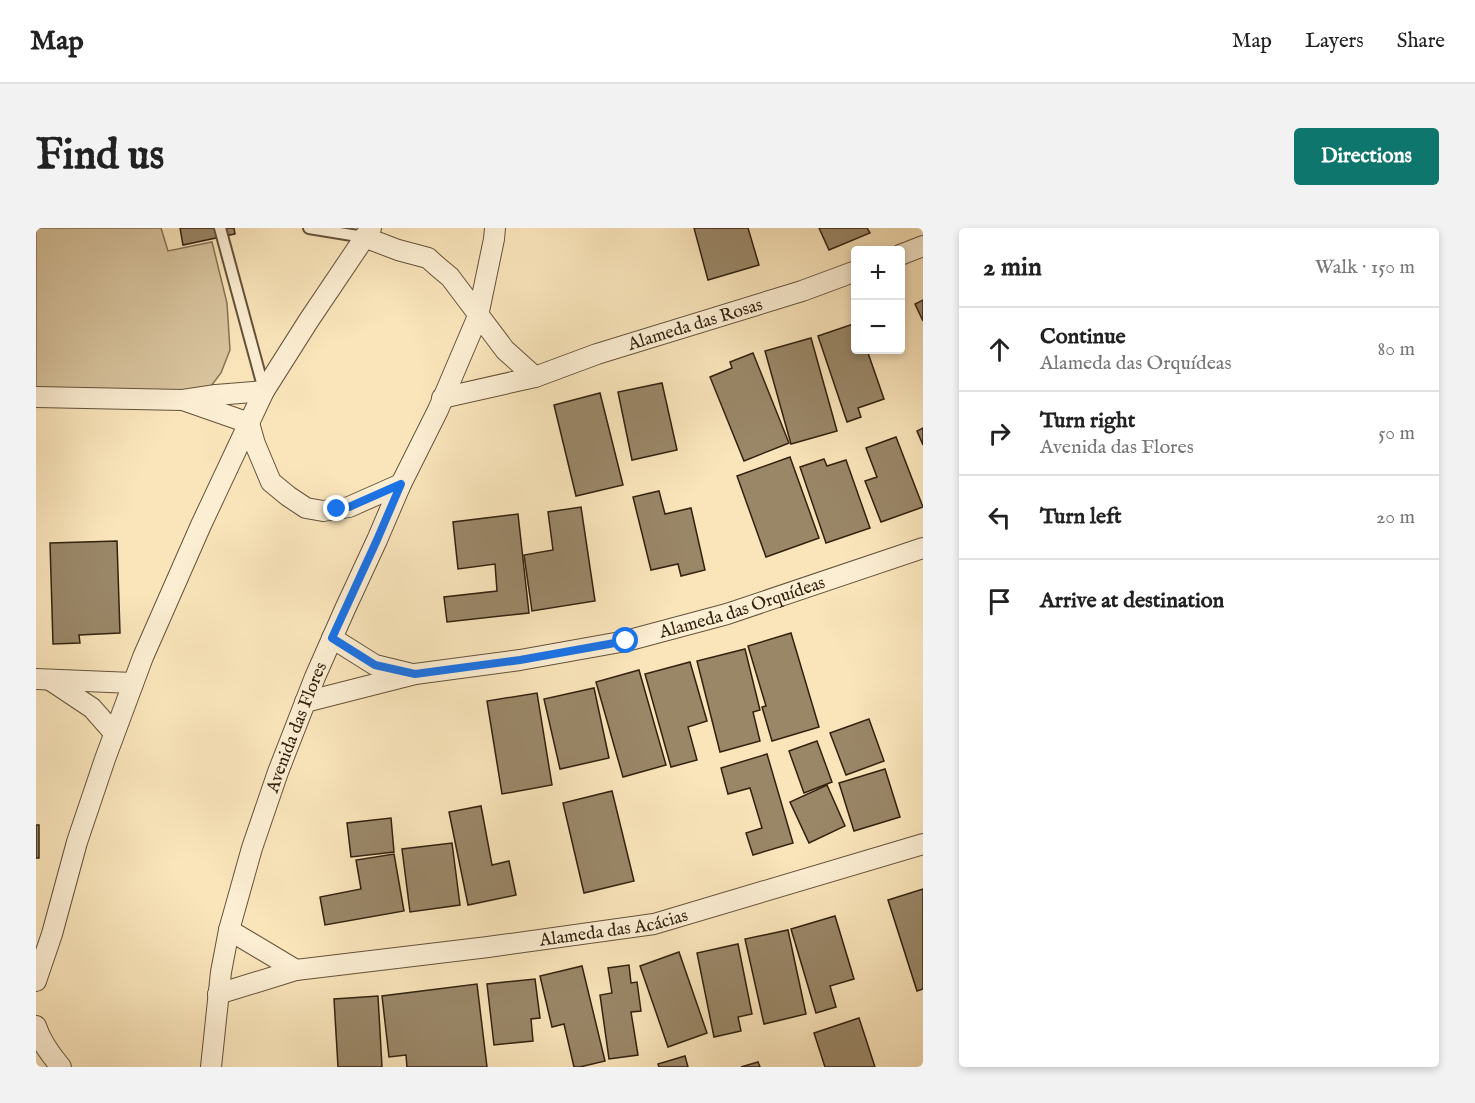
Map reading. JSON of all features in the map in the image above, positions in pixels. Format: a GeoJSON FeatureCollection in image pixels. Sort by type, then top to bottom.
{"type":"FeatureCollection","features":[{"type":"Feature","properties":{"kind":"street","name":"Avenida das Flores"},"geometry":{"type":"LineString","coordinates":[[209,1065],[229,930],[252,848],[278,772],[332,638],[401,484],[438,410],[478,316],[495,228]]}},
{"type":"Feature","properties":{"kind":"street"},"geometry":{"type":"LineString","coordinates":[[38,974],[77,842],[114,733],[143,657],[201,525],[264,391],[368,233],[398,250],[428,258],[450,277],[505,350],[535,377]]}},
{"type":"Feature","properties":{"kind":"street"},"geometry":{"type":"LineString","coordinates":[[905,253],[923,246]]}},
{"type":"Feature","properties":{"kind":"street","name":"Alameda das Rosas"},"geometry":{"type":"LineString","coordinates":[[442,398],[535,377],[597,354],[802,291],[851,273]]}},
{"type":"Feature","properties":{"kind":"street"},"geometry":{"type":"LineString","coordinates":[[36,397],[183,400],[264,391]]}},
{"type":"Feature","properties":{"kind":"street"},"geometry":{"type":"LineString","coordinates":[[183,400],[249,423]]}},
{"type":"Feature","properties":{"kind":"street"},"geometry":{"type":"LineString","coordinates":[[249,423],[271,482],[306,508],[323,511],[349,507],[401,484]]}},
{"type":"Feature","properties":{"kind":"street","name":"Alameda das Orquídeas"},"geometry":{"type":"LineString","coordinates":[[305,702],[415,674],[520,660],[626,641],[727,614],[923,548]]}},
{"type":"Feature","properties":{"kind":"street","name":"Alameda das Orquídeas"},"geometry":{"type":"LineString","coordinates":[[332,638],[375,665],[415,674]]}},
{"type":"Feature","properties":{"kind":"street"},"geometry":{"type":"LineString","coordinates":[[43,680],[133,683]]}},
{"type":"Feature","properties":{"kind":"street"},"geometry":{"type":"LineString","coordinates":[[43,680],[92,708],[114,733]]}},
{"type":"Feature","properties":{"kind":"street","name":"Alameda das Acácias"},"geometry":{"type":"LineString","coordinates":[[218,994],[296,970],[654,924],[923,844]]}},
{"type":"Feature","properties":{"kind":"street"},"geometry":{"type":"LineString","coordinates":[[229,930],[296,970]]}},
{"type":"Feature","properties":{"kind":"street"},"geometry":{"type":"LineString","coordinates":[[36,1026],[40,1039],[61,1067]]}},
{"type":"Feature","properties":{"kind":"lane"},"geometry":{"type":"LineString","coordinates":[[220,228],[264,391]]}},
{"type":"Feature","properties":{"kind":"lane"},"geometry":{"type":"LineString","coordinates":[[309,228],[368,233]]}},
{"type":"Feature","properties":{"kind":"shaded area"},"geometry":{"type":"Polygon","coordinates":[[[36,228],[161,228],[168,251],[212,242],[227,303],[230,350],[221,373],[211,386],[179,395],[36,387],[36,228]]]}},
{"type":"Feature","properties":{"kind":"building"},"geometry":{"type":"Polygon","coordinates":[[[180,228],[234,228],[235,234],[183,245],[180,228]]]}},
{"type":"Feature","properties":{"kind":"building"},"geometry":{"type":"Polygon","coordinates":[[[694,228],[748,228],[759,265],[708,280],[694,228]]]}},
{"type":"Feature","properties":{"kind":"building"},"geometry":{"type":"Polygon","coordinates":[[[819,228],[867,228],[870,233],[829,250],[819,228]]]}},
{"type":"Feature","properties":{"kind":"building"},"geometry":{"type":"Polygon","coordinates":[[[923,300],[923,321],[915,304],[923,300]]]}},
{"type":"Feature","properties":{"kind":"building"},"geometry":{"type":"Polygon","coordinates":[[[851,325],[851,354],[868,354],[884,399],[858,408],[861,417],[847,422],[818,336],[851,325]]]}},
{"type":"Feature","properties":{"kind":"building"},"geometry":{"type":"Polygon","coordinates":[[[811,338],[837,431],[791,444],[765,351],[811,338]]]}},
{"type":"Feature","properties":{"kind":"building"},"geometry":{"type":"Polygon","coordinates":[[[753,353],[789,443],[744,461],[710,377],[732,368],[730,362],[753,353]]]}},
{"type":"Feature","properties":{"kind":"building"},"geometry":{"type":"Polygon","coordinates":[[[662,383],[677,450],[632,460],[618,392],[662,383]]]}},
{"type":"Feature","properties":{"kind":"building"},"geometry":{"type":"Polygon","coordinates":[[[600,393],[623,485],[576,496],[554,405],[600,393]]]}},
{"type":"Feature","properties":{"kind":"building"},"geometry":{"type":"Polygon","coordinates":[[[923,428],[923,445],[917,431],[923,428]]]}},
{"type":"Feature","properties":{"kind":"building"},"geometry":{"type":"Polygon","coordinates":[[[896,437],[923,507],[881,522],[865,481],[877,477],[866,448],[896,437]]]}},
{"type":"Feature","properties":{"kind":"building"},"geometry":{"type":"Polygon","coordinates":[[[790,457],[819,538],[766,557],[737,476],[790,457]]]}},
{"type":"Feature","properties":{"kind":"building"},"geometry":{"type":"Polygon","coordinates":[[[824,459],[827,466],[846,460],[870,528],[826,543],[800,467],[824,459]]]}},
{"type":"Feature","properties":{"kind":"building"},"geometry":{"type":"Polygon","coordinates":[[[659,491],[665,514],[691,508],[705,570],[681,576],[678,564],[651,570],[633,497],[659,491]]]}},
{"type":"Feature","properties":{"kind":"building"},"geometry":{"type":"Polygon","coordinates":[[[581,507],[595,601],[532,611],[524,555],[553,550],[548,512],[581,507]]]}},
{"type":"Feature","properties":{"kind":"building"},"geometry":{"type":"Polygon","coordinates":[[[518,514],[529,613],[447,622],[444,597],[497,591],[495,564],[458,569],[453,522],[518,514]]]}},
{"type":"Feature","properties":{"kind":"building"},"geometry":{"type":"Polygon","coordinates":[[[117,541],[120,633],[79,635],[80,643],[53,644],[50,543],[117,541]]]}},
{"type":"Feature","properties":{"kind":"building"},"geometry":{"type":"Polygon","coordinates":[[[791,633],[819,727],[772,741],[762,707],[766,706],[748,646],[791,633]]]}},
{"type":"Feature","properties":{"kind":"building"},"geometry":{"type":"Polygon","coordinates":[[[745,649],[760,710],[753,712],[760,741],[720,752],[697,661],[745,649]]]}},
{"type":"Feature","properties":{"kind":"building"},"geometry":{"type":"Polygon","coordinates":[[[690,662],[707,721],[688,727],[697,760],[671,767],[645,674],[690,662]]]}},
{"type":"Feature","properties":{"kind":"building"},"geometry":{"type":"Polygon","coordinates":[[[639,670],[666,765],[623,777],[596,682],[639,670]]]}},
{"type":"Feature","properties":{"kind":"building"},"geometry":{"type":"Polygon","coordinates":[[[594,688],[609,758],[560,769],[544,699],[594,688]]]}},
{"type":"Feature","properties":{"kind":"building"},"geometry":{"type":"Polygon","coordinates":[[[537,693],[552,785],[502,794],[487,701],[537,693]]]}},
{"type":"Feature","properties":{"kind":"building"},"geometry":{"type":"Polygon","coordinates":[[[869,719],[884,761],[846,775],[830,733],[869,719]]]}},
{"type":"Feature","properties":{"kind":"building"},"geometry":{"type":"Polygon","coordinates":[[[817,741],[832,782],[804,793],[789,751],[817,741]]]}},
{"type":"Feature","properties":{"kind":"building"},"geometry":{"type":"Polygon","coordinates":[[[767,754],[793,843],[753,855],[746,833],[762,828],[750,788],[728,794],[721,768],[767,754]]]}},
{"type":"Feature","properties":{"kind":"building"},"geometry":{"type":"Polygon","coordinates":[[[885,769],[900,817],[854,831],[839,783],[885,769]]]}},
{"type":"Feature","properties":{"kind":"building"},"geometry":{"type":"Polygon","coordinates":[[[827,785],[845,826],[809,843],[790,802],[827,785]]]}},
{"type":"Feature","properties":{"kind":"building"},"geometry":{"type":"Polygon","coordinates":[[[612,791],[634,881],[584,893],[563,803],[612,791]]]}},
{"type":"Feature","properties":{"kind":"building"},"geometry":{"type":"Polygon","coordinates":[[[481,806],[492,865],[509,861],[516,895],[468,905],[449,812],[481,806]]]}},
{"type":"Feature","properties":{"kind":"building"},"geometry":{"type":"Polygon","coordinates":[[[391,818],[394,852],[351,857],[347,823],[391,818]]]}},
{"type":"Feature","properties":{"kind":"building"},"geometry":{"type":"Polygon","coordinates":[[[36,825],[39,825],[39,858],[36,858],[36,825]]]}},
{"type":"Feature","properties":{"kind":"building"},"geometry":{"type":"Polygon","coordinates":[[[452,843],[460,905],[410,912],[402,849],[452,843]]]}},
{"type":"Feature","properties":{"kind":"building"},"geometry":{"type":"Polygon","coordinates":[[[394,854],[404,911],[325,925],[320,897],[361,889],[356,860],[394,854]]]}},
{"type":"Feature","properties":{"kind":"building"},"geometry":{"type":"Polygon","coordinates":[[[923,889],[923,989],[917,991],[888,900],[923,889]]]}},
{"type":"Feature","properties":{"kind":"building"},"geometry":{"type":"Polygon","coordinates":[[[835,916],[854,979],[830,986],[836,1007],[816,1013],[791,929],[835,916]]]}},
{"type":"Feature","properties":{"kind":"building"},"geometry":{"type":"Polygon","coordinates":[[[788,930],[806,1014],[764,1024],[745,939],[788,930]]]}},
{"type":"Feature","properties":{"kind":"building"},"geometry":{"type":"Polygon","coordinates":[[[738,944],[752,1014],[738,1017],[741,1031],[714,1037],[697,953],[738,944]]]}},
{"type":"Feature","properties":{"kind":"building"},"geometry":{"type":"Polygon","coordinates":[[[679,952],[707,1033],[668,1047],[640,966],[679,952]]]}},
{"type":"Feature","properties":{"kind":"building"},"geometry":{"type":"Polygon","coordinates":[[[629,965],[631,983],[637,982],[641,1011],[631,1012],[638,1055],[609,1059],[600,995],[612,993],[608,968],[629,965]]]}},
{"type":"Feature","properties":{"kind":"building"},"geometry":{"type":"Polygon","coordinates":[[[582,966],[605,1061],[574,1067],[564,1024],[552,1027],[540,976],[582,966]]]}},
{"type":"Feature","properties":{"kind":"building"},"geometry":{"type":"Polygon","coordinates":[[[535,979],[540,1018],[531,1019],[533,1041],[494,1045],[487,984],[535,979]]]}},
{"type":"Feature","properties":{"kind":"building"},"geometry":{"type":"Polygon","coordinates":[[[477,984],[487,1067],[407,1067],[406,1055],[389,1057],[382,996],[477,984]]]}},
{"type":"Feature","properties":{"kind":"building"},"geometry":{"type":"Polygon","coordinates":[[[378,996],[382,1067],[338,1067],[334,999],[378,996]]]}},
{"type":"Feature","properties":{"kind":"building"},"geometry":{"type":"Polygon","coordinates":[[[859,1018],[875,1067],[825,1067],[814,1033],[859,1018]]]}},
{"type":"Feature","properties":{"kind":"building"},"geometry":{"type":"Polygon","coordinates":[[[685,1056],[688,1067],[659,1067],[658,1064],[685,1056]]]}},
{"type":"Feature","properties":{"kind":"building"},"geometry":{"type":"Polygon","coordinates":[[[758,1062],[760,1067],[741,1067],[758,1062]]]}},
{"type":"Feature","properties":{"kind":"route"},"geometry":{"type":"LineString","coordinates":[[337,509],[349,507],[401,484],[332,638],[375,665],[415,674],[520,660],[626,641]]}}]}
